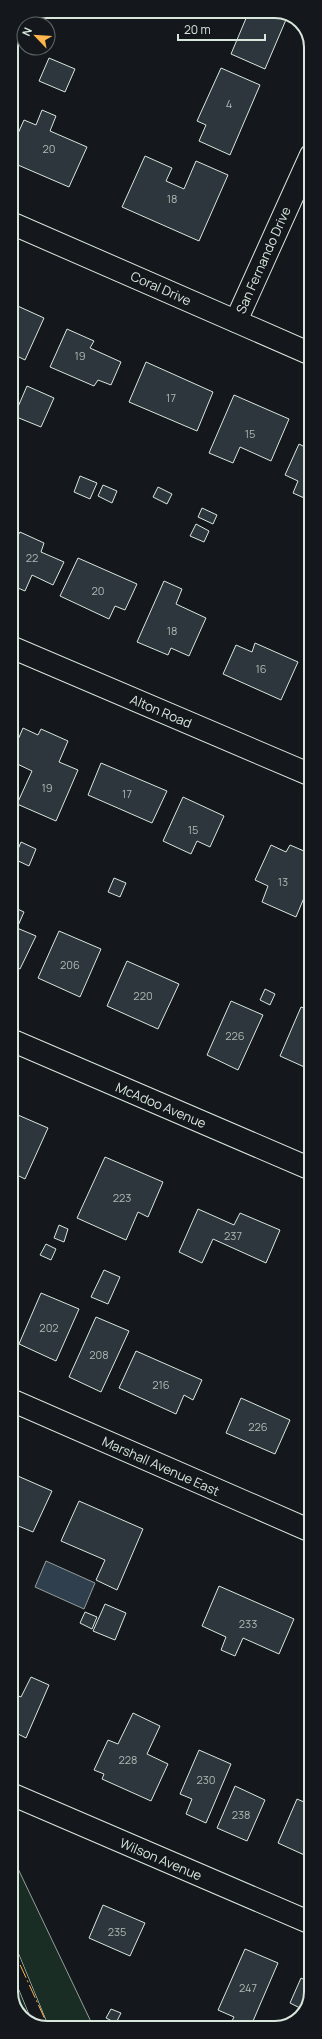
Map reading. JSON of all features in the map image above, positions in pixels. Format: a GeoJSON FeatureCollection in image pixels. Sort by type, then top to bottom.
{"type":"FeatureCollection","features":[{"type":"Feature","properties":{"kind":"street","name":"San Fernando Drive"},"geometry":{"type":"LineString","coordinates":[[236,321],[304,170]]}},
{"type":"Feature","properties":{"kind":"street","name":"Coral Drive"},"geometry":{"type":"LineString","coordinates":[[18,225],[304,351]]}},
{"type":"Feature","properties":{"kind":"street","name":"Alton Road"},"geometry":{"type":"LineString","coordinates":[[18,650],[304,772]]}},
{"type":"Feature","properties":{"kind":"street","name":"McAdoo Avenue"},"geometry":{"type":"LineString","coordinates":[[18,1043],[304,1166]]}},
{"type":"Feature","properties":{"kind":"street","name":"Marshall Avenue East"},"geometry":{"type":"LineString","coordinates":[[18,1403],[304,1528]]}},
{"type":"Feature","properties":{"kind":"street","name":"Wilson Avenue"},"geometry":{"type":"LineString","coordinates":[[18,1797],[304,1920]]}},
{"type":"Feature","properties":{"kind":"lane"},"geometry":{"type":"LineString","coordinates":[[18,1970],[39,2020]]}},
{"type":"Feature","properties":{"kind":"green space"},"geometry":{"type":"Polygon","coordinates":[[[18,1869],[91,2021],[39,2020],[26,2013],[21,2005],[18,1996],[18,1869]]]}},
{"type":"Feature","properties":{"kind":"water"},"geometry":{"type":"Polygon","coordinates":[[[46,1561],[95,1583],[84,1609],[35,1587],[46,1561]]]}},
{"type":"Feature","properties":{"kind":"building"},"geometry":{"type":"Polygon","coordinates":[[[246,18],[277,18],[286,20],[265,69],[231,54],[246,18]]]}},
{"type":"Feature","properties":{"kind":"building"},"geometry":{"type":"Polygon","coordinates":[[[49,58],[75,69],[65,92],[39,81],[49,58]]]}},
{"type":"Feature","properties":{"kind":"building"},"geometry":{"type":"Polygon","coordinates":[[[221,68],[260,85],[230,155],[199,141],[206,125],[197,121],[221,68]]]}},
{"type":"Feature","properties":{"kind":"building"},"geometry":{"type":"Polygon","coordinates":[[[42,110],[56,116],[50,131],[87,147],[69,187],[18,165],[18,133],[24,120],[36,125],[42,110]]]}},
{"type":"Feature","properties":{"kind":"building"},"geometry":{"type":"Polygon","coordinates":[[[145,156],[172,168],[166,181],[184,189],[196,161],[228,175],[199,241],[122,207],[145,156]]]}},
{"type":"Feature","properties":{"kind":"building"},"geometry":{"type":"Polygon","coordinates":[[[18,306],[44,318],[25,360],[18,356],[18,306]]]}},
{"type":"Feature","properties":{"kind":"building"},"geometry":{"type":"Polygon","coordinates":[[[67,329],[94,341],[90,348],[121,362],[111,385],[98,380],[94,386],[50,367],[67,329]]]}},
{"type":"Feature","properties":{"kind":"building"},"geometry":{"type":"Polygon","coordinates":[[[146,362],[213,392],[197,431],[129,402],[146,362]]]}},
{"type":"Feature","properties":{"kind":"building"},"geometry":{"type":"Polygon","coordinates":[[[27,386],[54,398],[41,427],[18,418],[18,407],[27,386]]]}},
{"type":"Feature","properties":{"kind":"building"},"geometry":{"type":"Polygon","coordinates":[[[234,395],[289,419],[271,461],[240,447],[233,463],[209,453],[234,395]]]}},
{"type":"Feature","properties":{"kind":"building"},"geometry":{"type":"Polygon","coordinates":[[[299,444],[304,446],[304,498],[293,493],[298,481],[285,475],[299,444]]]}},
{"type":"Feature","properties":{"kind":"building"},"geometry":{"type":"Polygon","coordinates":[[[80,476],[97,483],[90,499],[74,492],[80,476]]]}},
{"type":"Feature","properties":{"kind":"building"},"geometry":{"type":"Polygon","coordinates":[[[103,485],[117,491],[112,503],[98,496],[103,485]]]}},
{"type":"Feature","properties":{"kind":"building"},"geometry":{"type":"Polygon","coordinates":[[[158,487],[172,494],[167,504],[153,497],[158,487]]]}},
{"type":"Feature","properties":{"kind":"building"},"geometry":{"type":"Polygon","coordinates":[[[202,508],[217,515],[213,524],[198,517],[202,508]]]}},
{"type":"Feature","properties":{"kind":"building"},"geometry":{"type":"Polygon","coordinates":[[[196,524],[209,531],[204,542],[190,536],[196,524]]]}},
{"type":"Feature","properties":{"kind":"building"},"geometry":{"type":"Polygon","coordinates":[[[20,532],[44,543],[41,552],[64,562],[53,585],[32,575],[25,591],[18,588],[18,536],[20,532]]]}},
{"type":"Feature","properties":{"kind":"building"},"geometry":{"type":"Polygon","coordinates":[[[78,558],[137,584],[125,610],[115,606],[109,619],[60,596],[78,558]]]}},
{"type":"Feature","properties":{"kind":"building"},"geometry":{"type":"Polygon","coordinates":[[[164,581],[182,589],[176,604],[206,618],[189,656],[171,648],[168,655],[137,642],[164,581]]]}},
{"type":"Feature","properties":{"kind":"building"},"geometry":{"type":"Polygon","coordinates":[[[255,643],[298,662],[281,700],[223,674],[236,645],[252,652],[255,643]]]}},
{"type":"Feature","properties":{"kind":"building"},"geometry":{"type":"Polygon","coordinates":[[[23,728],[38,735],[41,729],[68,741],[59,762],[78,770],[56,821],[18,804],[32,771],[18,764],[18,740],[23,728]]]}},
{"type":"Feature","properties":{"kind":"building"},"geometry":{"type":"Polygon","coordinates":[[[101,763],[167,791],[152,823],[88,795],[101,763]]]}},
{"type":"Feature","properties":{"kind":"building"},"geometry":{"type":"Polygon","coordinates":[[[183,797],[224,816],[210,847],[197,841],[191,854],[163,841],[183,797]]]}},
{"type":"Feature","properties":{"kind":"building"},"geometry":{"type":"Polygon","coordinates":[[[21,842],[36,849],[29,866],[18,861],[18,849],[21,842]]]}},
{"type":"Feature","properties":{"kind":"building"},"geometry":{"type":"Polygon","coordinates":[[[271,845],[286,852],[290,845],[304,851],[304,898],[296,917],[262,902],[268,886],[255,880],[271,845]]]}},
{"type":"Feature","properties":{"kind":"building"},"geometry":{"type":"Polygon","coordinates":[[[114,878],[126,883],[120,897],[108,892],[114,878]]]}},
{"type":"Feature","properties":{"kind":"building"},"geometry":{"type":"Polygon","coordinates":[[[18,909],[24,912],[18,926],[18,909]]]}},
{"type":"Feature","properties":{"kind":"building"},"geometry":{"type":"Polygon","coordinates":[[[18,928],[36,936],[20,969],[18,968],[18,928]]]}},
{"type":"Feature","properties":{"kind":"building"},"geometry":{"type":"Polygon","coordinates":[[[59,931],[101,949],[80,997],[38,978],[59,931]]]}},
{"type":"Feature","properties":{"kind":"building"},"geometry":{"type":"Polygon","coordinates":[[[127,961],[179,984],[158,1029],[107,1006],[127,961]]]}},
{"type":"Feature","properties":{"kind":"building"},"geometry":{"type":"Polygon","coordinates":[[[265,989],[275,994],[270,1005],[260,1000],[265,989]]]}},
{"type":"Feature","properties":{"kind":"building"},"geometry":{"type":"Polygon","coordinates":[[[231,1001],[263,1015],[238,1070],[207,1055],[231,1001]]]}},
{"type":"Feature","properties":{"kind":"building"},"geometry":{"type":"Polygon","coordinates":[[[301,1007],[304,1008],[304,1067],[280,1056],[301,1007]]]}},
{"type":"Feature","properties":{"kind":"building"},"geometry":{"type":"Polygon","coordinates":[[[18,1115],[48,1128],[25,1179],[18,1176],[18,1115]]]}},
{"type":"Feature","properties":{"kind":"building"},"geometry":{"type":"Polygon","coordinates":[[[105,1157],[163,1182],[148,1217],[138,1212],[126,1240],[77,1218],[105,1157]]]}},
{"type":"Feature","properties":{"kind":"building"},"geometry":{"type":"Polygon","coordinates":[[[198,1209],[234,1225],[240,1213],[280,1230],[266,1263],[213,1239],[202,1263],[179,1252],[198,1209]]]}},
{"type":"Feature","properties":{"kind":"building"},"geometry":{"type":"Polygon","coordinates":[[[59,1225],[68,1229],[64,1242],[54,1238],[59,1225]]]}},
{"type":"Feature","properties":{"kind":"building"},"geometry":{"type":"Polygon","coordinates":[[[46,1244],[56,1249],[51,1260],[40,1255],[46,1244]]]}},
{"type":"Feature","properties":{"kind":"building"},"geometry":{"type":"Polygon","coordinates":[[[104,1270],[120,1277],[108,1304],[91,1297],[104,1270]]]}},
{"type":"Feature","properties":{"kind":"building"},"geometry":{"type":"Polygon","coordinates":[[[41,1293],[79,1309],[56,1361],[19,1344],[41,1293]]]}},
{"type":"Feature","properties":{"kind":"building"},"geometry":{"type":"Polygon","coordinates":[[[96,1317],[129,1331],[101,1392],[69,1377],[96,1317]]]}},
{"type":"Feature","properties":{"kind":"building"},"geometry":{"type":"Polygon","coordinates":[[[136,1351],[202,1380],[193,1400],[184,1395],[176,1414],[119,1388],[136,1351]]]}},
{"type":"Feature","properties":{"kind":"building"},"geometry":{"type":"Polygon","coordinates":[[[241,1398],[290,1420],[275,1454],[226,1433],[241,1398]]]}},
{"type":"Feature","properties":{"kind":"building"},"geometry":{"type":"Polygon","coordinates":[[[18,1476],[52,1491],[33,1532],[18,1526],[18,1476]]]}},
{"type":"Feature","properties":{"kind":"building"},"geometry":{"type":"Polygon","coordinates":[[[79,1501],[143,1529],[117,1590],[96,1580],[105,1560],[61,1541],[79,1501]]]}},
{"type":"Feature","properties":{"kind":"building"},"geometry":{"type":"Polygon","coordinates":[[[219,1586],[294,1619],[279,1654],[243,1638],[235,1656],[221,1650],[226,1637],[202,1626],[219,1586]]]}},
{"type":"Feature","properties":{"kind":"building"},"geometry":{"type":"Polygon","coordinates":[[[105,1604],[126,1613],[115,1640],[93,1631],[105,1604]]]}},
{"type":"Feature","properties":{"kind":"building"},"geometry":{"type":"Polygon","coordinates":[[[85,1612],[97,1617],[92,1629],[80,1623],[85,1612]]]}},
{"type":"Feature","properties":{"kind":"building"},"geometry":{"type":"Polygon","coordinates":[[[31,1677],[49,1685],[26,1738],[18,1734],[18,1696],[21,1697],[31,1677]]]}},
{"type":"Feature","properties":{"kind":"building"},"geometry":{"type":"Polygon","coordinates":[[[133,1713],[160,1726],[147,1754],[168,1764],[151,1801],[102,1779],[104,1774],[94,1770],[108,1740],[118,1744],[133,1713]]]}},
{"type":"Feature","properties":{"kind":"building"},"geometry":{"type":"Polygon","coordinates":[[[199,1750],[231,1764],[206,1823],[186,1814],[192,1799],[180,1794],[199,1750]]]}},
{"type":"Feature","properties":{"kind":"building"},"geometry":{"type":"Polygon","coordinates":[[[235,1786],[265,1800],[247,1841],[217,1828],[235,1786]]]}},
{"type":"Feature","properties":{"kind":"building"},"geometry":{"type":"Polygon","coordinates":[[[297,1799],[304,1802],[304,1855],[278,1843],[297,1799]]]}},
{"type":"Feature","properties":{"kind":"building"},"geometry":{"type":"Polygon","coordinates":[[[103,1905],[145,1923],[130,1956],[89,1938],[103,1905]]]}},
{"type":"Feature","properties":{"kind":"building"},"geometry":{"type":"Polygon","coordinates":[[[245,1949],[278,1963],[253,2021],[232,2021],[234,2017],[218,2010],[245,1949]]]}},
{"type":"Feature","properties":{"kind":"building"},"geometry":{"type":"Polygon","coordinates":[[[301,1978],[304,1980],[302,2003],[299,2008],[290,2003],[301,1978]]]}},
{"type":"Feature","properties":{"kind":"building"},"geometry":{"type":"Polygon","coordinates":[[[111,2009],[121,2013],[117,2021],[112,2021],[106,2018],[111,2009]]]}},
{"type":"Feature","properties":{"kind":"power"},"geometry":{"type":"LineString","coordinates":[[18,1960],[46,2021]]}}]}
